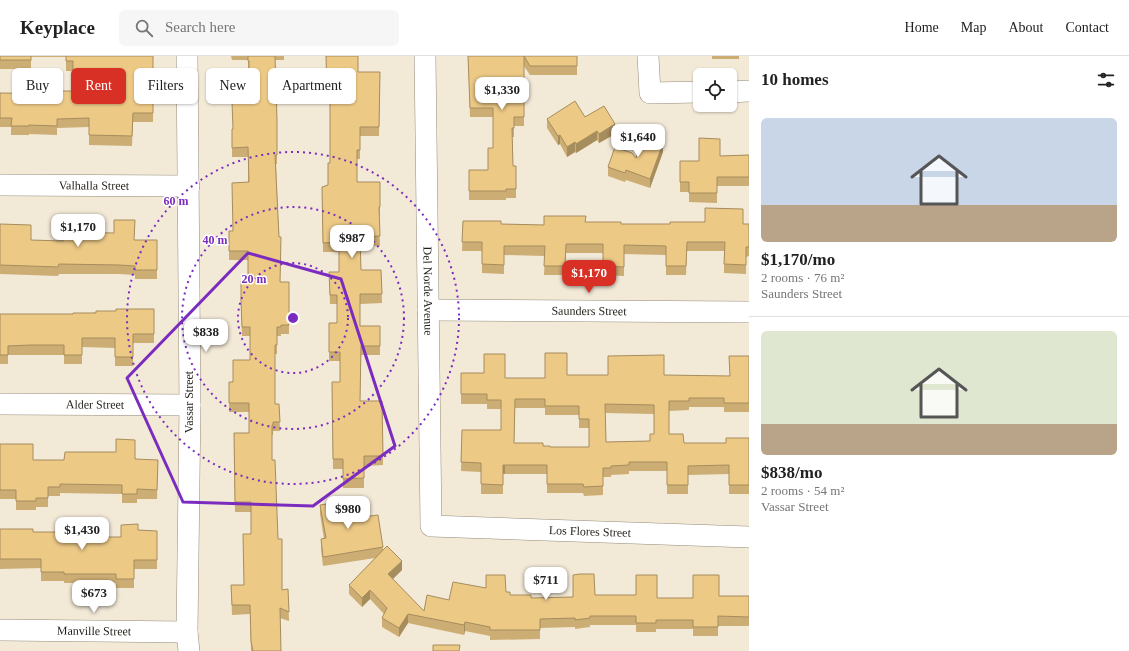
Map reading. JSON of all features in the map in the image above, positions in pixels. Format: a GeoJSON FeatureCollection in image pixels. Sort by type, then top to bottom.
{"type":"FeatureCollection","features":[{"type":"Feature","properties":{"kind":"street","name":"Vassar Street"},"geometry":{"type":"LineString","coordinates":[[187,56],[190,405],[188,642]]}},
{"type":"Feature","properties":{"kind":"street","name":"Del Norde Avenue"},"geometry":{"type":"LineString","coordinates":[[425,56],[431,526]]}},
{"type":"Feature","properties":{"kind":"street"},"geometry":{"type":"LineString","coordinates":[[648,56],[650,93],[693,92]]}},
{"type":"Feature","properties":{"kind":"street"},"geometry":{"type":"LineString","coordinates":[[737,92],[749,91]]}},
{"type":"Feature","properties":{"kind":"street","name":"Valhalla Street"},"geometry":{"type":"LineString","coordinates":[[0,185],[188,186]]}},
{"type":"Feature","properties":{"kind":"street","name":"Saunders Street"},"geometry":{"type":"LineString","coordinates":[[428,310],[749,312]]}},
{"type":"Feature","properties":{"kind":"street","name":"Alder Street"},"geometry":{"type":"LineString","coordinates":[[0,404],[190,405]]}},
{"type":"Feature","properties":{"kind":"street","name":"Los Flores Street"},"geometry":{"type":"LineString","coordinates":[[431,526],[749,537]]}},
{"type":"Feature","properties":{"kind":"street","name":"Manville Street"},"geometry":{"type":"LineString","coordinates":[[0,630],[188,642]]}},
{"type":"Feature","properties":{"kind":"highlighted area"},"geometry":{"type":"Polygon","coordinates":[[[248,253],[341,279],[395,446],[313,506],[183,502],[127,378],[248,253]]]}},
{"type":"Feature","properties":{"kind":"building"},"geometry":{"type":"Polygon","coordinates":[[[0,56],[31,56],[31,60],[0,60],[0,56]]]}},
{"type":"Feature","properties":{"kind":"building"},"geometry":{"type":"Polygon","coordinates":[[[66,56],[153,56],[153,68],[134,68],[134,104],[153,104],[153,113],[133,113],[132,136],[89,135],[89,118],[57,119],[57,126],[11,126],[12,118],[0,118],[0,93],[12,93],[12,104],[63,104],[63,91],[71,91],[71,104],[126,104],[126,68],[73,68],[73,61],[66,61],[66,56]]]}},
{"type":"Feature","properties":{"kind":"building"},"geometry":{"type":"Polygon","coordinates":[[[248,56],[275,56],[275,68],[268,68],[268,104],[276,104],[277,155],[275,155],[279,237],[281,237],[280,282],[289,282],[289,325],[281,325],[281,327],[277,327],[277,345],[275,345],[275,404],[279,404],[280,422],[273,422],[272,425],[272,460],[275,460],[278,539],[282,539],[282,590],[288,589],[289,612],[280,608],[281,651],[253,651],[251,641],[250,605],[232,605],[231,585],[244,585],[243,534],[251,534],[251,502],[235,502],[234,433],[249,433],[249,403],[229,403],[229,382],[233,382],[233,360],[250,360],[250,327],[242,327],[241,300],[241,281],[248,281],[248,251],[229,251],[229,231],[233,231],[232,183],[249,182],[248,147],[232,148],[232,104],[260,104],[260,68],[249,68],[248,56]]]}},
{"type":"Feature","properties":{"kind":"building"},"geometry":{"type":"Polygon","coordinates":[[[326,56],[358,56],[358,72],[380,72],[379,127],[360,127],[360,150],[357,150],[357,182],[380,182],[380,236],[360,237],[361,270],[381,270],[382,294],[360,294],[360,326],[380,326],[380,346],[361,346],[360,401],[382,401],[383,456],[364,456],[364,478],[343,479],[343,459],[333,459],[332,382],[340,382],[340,352],[329,352],[329,323],[337,323],[337,295],[330,295],[329,272],[339,272],[339,242],[323,243],[322,187],[328,185],[328,163],[330,163],[330,104],[356,104],[356,68],[326,68],[326,56]]]}},
{"type":"Feature","properties":{"kind":"building"},"geometry":{"type":"Polygon","coordinates":[[[468,56],[524,56],[524,117],[514,117],[514,128],[512,128],[513,166],[516,166],[516,189],[506,189],[506,191],[469,191],[469,170],[488,170],[488,148],[493,148],[493,108],[470,108],[468,56]]]}},
{"type":"Feature","properties":{"kind":"building"},"geometry":{"type":"Polygon","coordinates":[[[524,56],[577,56],[577,66],[530,66],[524,56]]]}},
{"type":"Feature","properties":{"kind":"building"},"geometry":{"type":"Polygon","coordinates":[[[575,101],[585,117],[604,106],[615,124],[599,134],[597,131],[576,144],[575,142],[567,147],[560,135],[558,136],[547,119],[575,101]]]}},
{"type":"Feature","properties":{"kind":"building"},"geometry":{"type":"Polygon","coordinates":[[[646,129],[648,130],[648,138],[663,143],[650,179],[626,170],[625,173],[608,167],[615,147],[632,153],[636,158],[646,129]]]}},
{"type":"Feature","properties":{"kind":"building"},"geometry":{"type":"Polygon","coordinates":[[[699,138],[720,139],[720,156],[749,155],[749,177],[717,177],[717,193],[689,193],[689,182],[680,182],[680,161],[699,161],[699,138]]]}},
{"type":"Feature","properties":{"kind":"building"},"geometry":{"type":"Polygon","coordinates":[[[705,208],[743,209],[743,224],[749,224],[749,247],[746,247],[746,265],[724,264],[725,242],[687,242],[686,266],[666,266],[666,246],[624,245],[624,267],[603,266],[603,244],[566,244],[565,266],[544,266],[545,246],[504,246],[504,265],[482,264],[482,242],[462,242],[463,221],[501,221],[501,224],[544,225],[544,216],[586,216],[585,222],[670,224],[670,222],[705,222],[705,208]]]}},
{"type":"Feature","properties":{"kind":"building"},"geometry":{"type":"Polygon","coordinates":[[[114,220],[135,220],[134,240],[157,240],[157,270],[135,270],[135,266],[119,265],[59,264],[58,267],[0,265],[0,224],[31,225],[31,240],[63,241],[63,232],[114,233],[114,220]]]}},
{"type":"Feature","properties":{"kind":"building"},"geometry":{"type":"Polygon","coordinates":[[[116,309],[154,309],[154,334],[133,334],[133,357],[115,357],[115,338],[82,338],[82,355],[64,355],[64,345],[30,345],[8,346],[8,355],[0,355],[0,314],[73,314],[96,313],[96,311],[116,311],[116,309]]]}},
{"type":"Feature","properties":{"kind":"building"},"geometry":{"type":"Polygon","coordinates":[[[545,353],[567,353],[567,375],[608,375],[608,356],[664,355],[664,375],[730,376],[729,356],[749,356],[749,403],[724,403],[724,398],[689,398],[689,401],[669,401],[669,434],[683,434],[684,443],[726,443],[726,438],[749,438],[749,485],[729,485],[729,465],[688,466],[688,485],[667,485],[667,462],[629,462],[629,465],[603,468],[603,486],[584,487],[583,484],[547,484],[547,465],[503,465],[503,485],[481,484],[481,463],[461,462],[462,430],[501,430],[501,400],[487,400],[487,394],[461,394],[461,373],[484,373],[484,354],[505,354],[505,378],[545,378],[545,353]],[[515,399],[514,443],[543,443],[543,446],[550,447],[589,447],[589,419],[579,419],[579,406],[545,406],[545,399],[515,399]],[[605,404],[606,442],[650,441],[650,434],[654,434],[654,405],[605,404]]]}},
{"type":"Feature","properties":{"kind":"building"},"geometry":{"type":"Polygon","coordinates":[[[116,439],[135,440],[135,459],[158,460],[157,490],[137,489],[137,494],[122,494],[122,485],[60,484],[60,487],[48,487],[48,498],[36,498],[36,501],[16,501],[16,490],[0,490],[0,444],[33,444],[33,460],[64,460],[65,452],[116,452],[116,439]]]}},
{"type":"Feature","properties":{"kind":"building"},"geometry":{"type":"Polygon","coordinates":[[[353,500],[355,518],[378,515],[383,547],[323,557],[321,539],[326,538],[320,505],[353,500]]]}},
{"type":"Feature","properties":{"kind":"building"},"geometry":{"type":"Polygon","coordinates":[[[138,524],[138,530],[157,531],[157,560],[134,560],[134,579],[116,579],[116,574],[64,574],[64,572],[41,572],[41,559],[0,559],[0,529],[33,529],[33,532],[61,532],[61,537],[121,537],[121,525],[138,524]]]}},
{"type":"Feature","properties":{"kind":"building"},"geometry":{"type":"Polygon","coordinates":[[[387,546],[402,561],[388,574],[424,611],[427,595],[449,600],[453,582],[486,588],[486,575],[505,575],[506,592],[510,592],[510,595],[531,595],[531,598],[573,597],[573,575],[580,574],[594,574],[595,595],[636,595],[636,575],[657,575],[657,598],[693,598],[693,575],[719,575],[719,596],[749,596],[749,617],[718,616],[718,627],[693,627],[693,620],[656,620],[656,623],[636,623],[636,616],[590,616],[590,618],[575,620],[575,618],[540,619],[540,630],[490,630],[490,627],[465,622],[464,625],[408,614],[399,628],[382,618],[387,608],[370,590],[362,598],[349,585],[387,546]]]}},
{"type":"Feature","properties":{"kind":"building"},"geometry":{"type":"Polygon","coordinates":[[[433,645],[460,645],[459,651],[433,651],[433,645]]]}}]}
